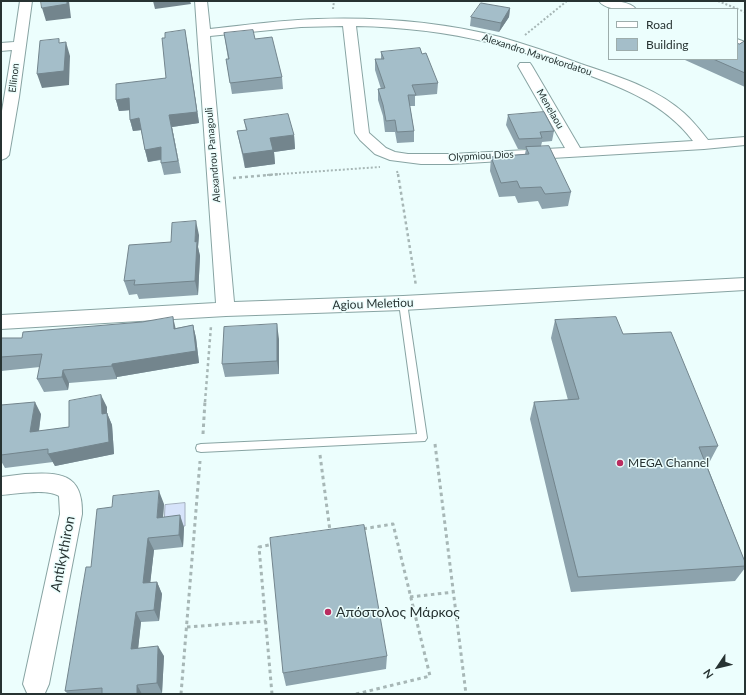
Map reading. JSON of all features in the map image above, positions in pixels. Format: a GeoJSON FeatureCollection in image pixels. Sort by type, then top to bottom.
{"type":"FeatureCollection","features":[{"type":"Feature","properties":{"kind":"street","name":"Ellinon"},"geometry":{"type":"LineString","coordinates":[[1,155],[12,97],[26,1]]}},
{"type":"Feature","properties":{"kind":"street","name":"Alexandrou Panagouli"},"geometry":{"type":"LineString","coordinates":[[201,1],[226,309]]}},
{"type":"Feature","properties":{"kind":"street"},"geometry":{"type":"LineString","coordinates":[[605,1],[627,8]]}},
{"type":"Feature","properties":{"kind":"street","name":"Alexandro Mavrokordatou"},"geometry":{"type":"LineString","coordinates":[[203,33],[291,24],[349,22],[426,27],[484,37],[513,45],[640,91],[679,116],[704,145]]}},
{"type":"Feature","properties":{"kind":"street","name":"Olypmiou Dios"},"geometry":{"type":"LineString","coordinates":[[349,22],[362,133],[367,141],[375,148],[395,161],[704,145],[745,141]]}},
{"type":"Feature","properties":{"kind":"street"},"geometry":{"type":"LineString","coordinates":[[1,47],[19,45]]}},
{"type":"Feature","properties":{"kind":"street","name":"Menelaou"},"geometry":{"type":"LineString","coordinates":[[525,66],[575,152]]}},
{"type":"Feature","properties":{"kind":"street","name":"Agiou Meletiou"},"geometry":{"type":"LineString","coordinates":[[1,322],[226,309],[411,303],[745,284]]}},
{"type":"Feature","properties":{"kind":"street","name":"Antikythiron"},"geometry":{"type":"LineString","coordinates":[[1,486],[45,483],[58,484],[67,489],[72,500],[71,514],[36,684]]}},
{"type":"Feature","properties":{"kind":"lane"},"geometry":{"type":"LineString","coordinates":[[201,448],[422,438],[411,303]]}},
{"type":"Feature","properties":{"kind":"path"},"geometry":{"type":"LineString","coordinates":[[513,45],[567,1]]}},
{"type":"Feature","properties":{"kind":"path"},"geometry":{"type":"LineString","coordinates":[[718,1],[735,8]]}},
{"type":"Feature","properties":{"kind":"path"},"geometry":{"type":"LineString","coordinates":[[215,180],[395,161],[411,303]]}},
{"type":"Feature","properties":{"kind":"path"},"geometry":{"type":"LineString","coordinates":[[181,694],[212,324]]}},
{"type":"Feature","properties":{"kind":"path"},"geometry":{"type":"LineString","coordinates":[[434,440],[466,694]]}},
{"type":"Feature","properties":{"kind":"path"},"geometry":{"type":"LineString","coordinates":[[318,443],[331,535]]}},
{"type":"Feature","properties":{"kind":"path"},"geometry":{"type":"LineString","coordinates":[[354,531],[393,524],[430,676],[356,694]]}},
{"type":"Feature","properties":{"kind":"path"},"geometry":{"type":"LineString","coordinates":[[272,694],[259,547],[280,543]]}},
{"type":"Feature","properties":{"kind":"path"},"geometry":{"type":"LineString","coordinates":[[410,597],[454,592]]}},
{"type":"Feature","properties":{"kind":"path"},"geometry":{"type":"LineString","coordinates":[[187,627],[266,621]]}},
{"type":"Feature","properties":{"kind":"water"},"geometry":{"type":"Polygon","coordinates":[[[185,503],[185,526],[164,528],[165,505],[185,503]]]}},
{"type":"Feature","properties":{"kind":"building"},"geometry":{"type":"Polygon","coordinates":[[[41,1],[67,1],[67,4],[42,8],[41,1]]]}},
{"type":"Feature","properties":{"kind":"building"},"geometry":{"type":"Polygon","coordinates":[[[481,3],[510,8],[501,23],[471,17],[481,3]]]}},
{"type":"Feature","properties":{"kind":"building"},"geometry":{"type":"Polygon","coordinates":[[[185,30],[197,112],[169,115],[178,161],[161,163],[161,147],[145,150],[139,118],[130,120],[129,98],[116,100],[116,84],[166,78],[162,38],[165,38],[165,33],[185,30]]]}},
{"type":"Feature","properties":{"kind":"building"},"geometry":{"type":"Polygon","coordinates":[[[253,30],[255,39],[272,37],[282,77],[230,83],[226,59],[229,59],[224,33],[253,30]]]}},
{"type":"Feature","properties":{"kind":"building"},"geometry":{"type":"Polygon","coordinates":[[[59,39],[59,43],[66,42],[64,71],[37,74],[40,41],[59,39]]]}},
{"type":"Feature","properties":{"kind":"building"},"geometry":{"type":"Polygon","coordinates":[[[745,41],[745,73],[715,60],[738,60],[739,44],[745,41]]]}},
{"type":"Feature","properties":{"kind":"building"},"geometry":{"type":"Polygon","coordinates":[[[420,48],[422,54],[426,53],[438,83],[412,85],[416,95],[408,95],[414,131],[397,132],[395,120],[386,121],[378,89],[385,88],[375,59],[384,59],[381,52],[420,48]]]}},
{"type":"Feature","properties":{"kind":"building"},"geometry":{"type":"Polygon","coordinates":[[[544,112],[554,131],[540,132],[542,138],[519,139],[508,115],[544,112]]]}},
{"type":"Feature","properties":{"kind":"building"},"geometry":{"type":"Polygon","coordinates":[[[288,114],[294,135],[270,138],[273,150],[243,154],[237,131],[247,130],[244,120],[288,114]]]}},
{"type":"Feature","properties":{"kind":"building"},"geometry":{"type":"Polygon","coordinates":[[[549,146],[571,192],[545,194],[541,187],[520,188],[517,181],[501,183],[491,157],[529,154],[526,147],[549,146]]]}},
{"type":"Feature","properties":{"kind":"building"},"geometry":{"type":"Polygon","coordinates":[[[196,221],[195,242],[197,241],[195,281],[134,285],[135,280],[124,281],[129,245],[171,242],[172,223],[196,221]]]}},
{"type":"Feature","properties":{"kind":"building"},"geometry":{"type":"Polygon","coordinates":[[[173,317],[174,329],[193,325],[196,351],[112,364],[112,366],[63,370],[62,377],[37,379],[42,354],[1,357],[1,338],[22,338],[23,332],[142,322],[173,317]]]}},
{"type":"Feature","properties":{"kind":"building","name":"MEGA Channel"},"geometry":{"type":"Polygon","coordinates":[[[616,317],[623,334],[671,332],[718,446],[699,447],[745,562],[745,566],[578,577],[534,402],[579,399],[555,320],[616,317]]]}},
{"type":"Feature","properties":{"kind":"building"},"geometry":{"type":"Polygon","coordinates":[[[277,324],[277,361],[222,364],[224,327],[277,324]]]}},
{"type":"Feature","properties":{"kind":"building"},"geometry":{"type":"Polygon","coordinates":[[[101,395],[102,414],[107,413],[109,442],[48,454],[48,449],[1,455],[1,405],[35,402],[30,432],[69,427],[69,401],[101,395]]]}},
{"type":"Feature","properties":{"kind":"building"},"geometry":{"type":"Polygon","coordinates":[[[159,491],[157,518],[180,515],[179,535],[148,538],[143,583],[157,582],[154,610],[136,612],[131,649],[158,646],[157,683],[137,685],[137,694],[102,694],[102,688],[65,691],[86,567],[91,567],[97,509],[112,507],[113,496],[159,491]]]}},
{"type":"Feature","properties":{"kind":"building","name":"Απόστολος Μάρκος"},"geometry":{"type":"Polygon","coordinates":[[[364,525],[387,656],[283,673],[270,538],[364,525]]]}},
{"type":"Feature","properties":{"kind":"place","name":"MEGA Channel"},"geometry":{"type":"Point","coordinates":[620,463]}},
{"type":"Feature","properties":{"kind":"place","name":"Απόστολος Μάρκος"},"geometry":{"type":"Point","coordinates":[328,612]}}]}
